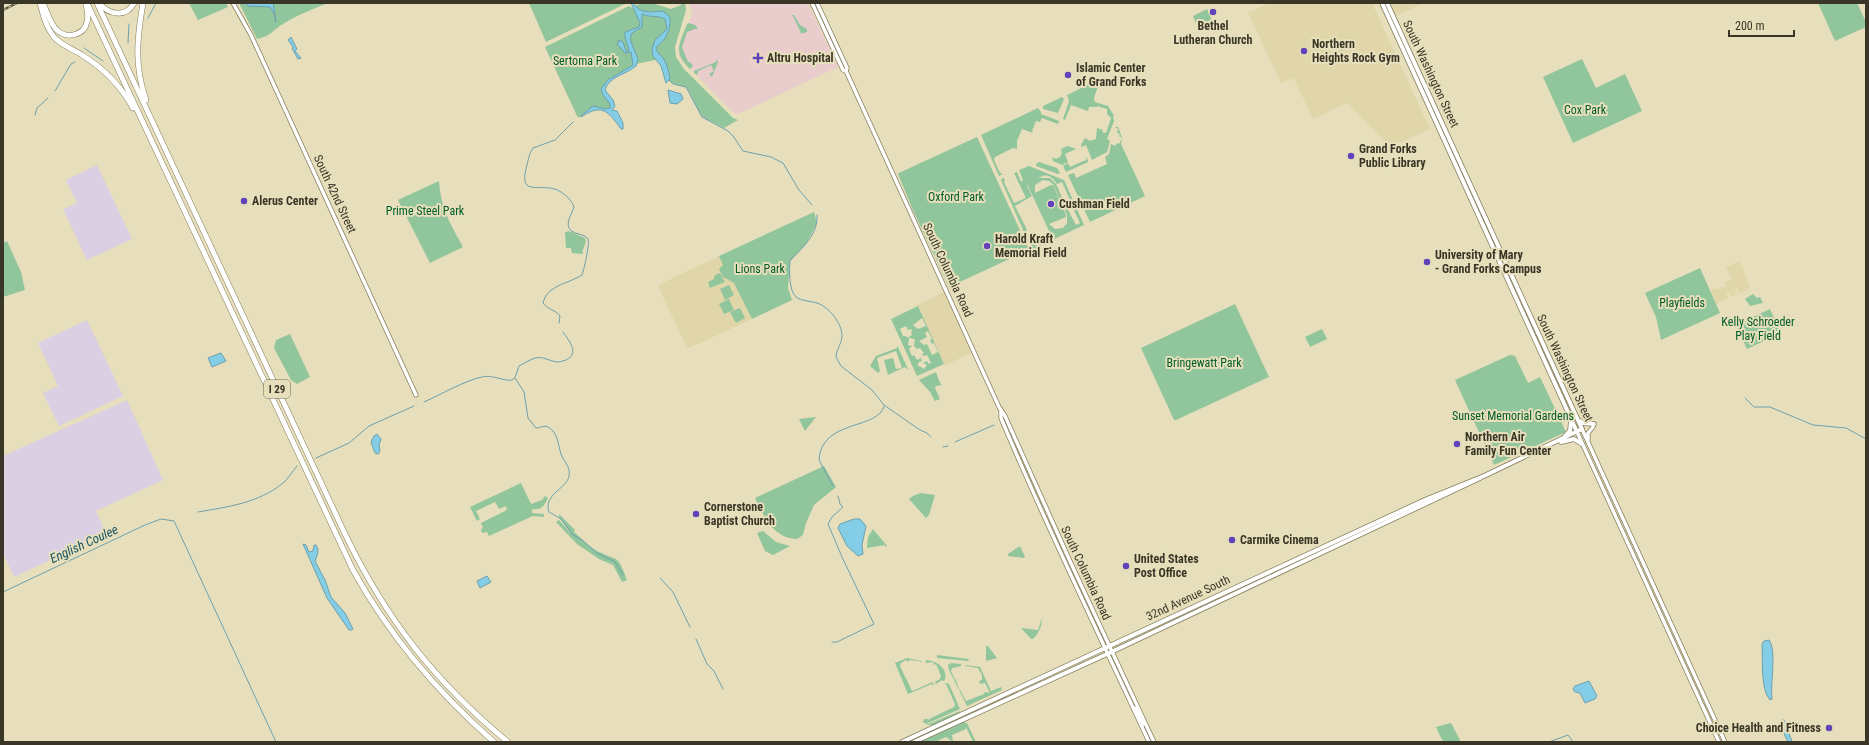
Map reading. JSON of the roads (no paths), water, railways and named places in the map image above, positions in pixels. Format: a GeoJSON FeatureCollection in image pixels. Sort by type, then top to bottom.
{"type":"FeatureCollection","features":[{"type":"Feature","properties":{"kind":"highway"},"geometry":{"type":"LineString","coordinates":[[41,3],[57,30],[65,35],[73,35],[80,32],[87,25],[87,3]]}},
{"type":"Feature","properties":{"kind":"highway"},"geometry":{"type":"LineString","coordinates":[[41,3],[46,24],[55,38],[64,46],[89,59],[112,78],[128,99],[147,130]]}},
{"type":"Feature","properties":{"kind":"highway"},"geometry":{"type":"LineString","coordinates":[[46,3],[46,10]]}},
{"type":"Feature","properties":{"kind":"highway","name":"I 29"},"geometry":{"type":"LineString","coordinates":[[87,3],[345,554],[360,583],[391,631],[414,661],[441,692],[494,742]]}},
{"type":"Feature","properties":{"kind":"highway"},"geometry":{"type":"LineString","coordinates":[[98,3],[109,12],[119,13],[128,10],[134,3]]}},
{"type":"Feature","properties":{"kind":"highway","name":"I 29"},"geometry":{"type":"LineString","coordinates":[[98,3],[345,534],[369,581],[399,628],[419,654],[471,710],[508,742]]}},
{"type":"Feature","properties":{"kind":"highway"},"geometry":{"type":"LineString","coordinates":[[143,3],[137,40],[137,67],[140,83],[153,122]]}},
{"type":"Feature","properties":{"kind":"main road","name":"South 42nd Street"},"geometry":{"type":"LineString","coordinates":[[233,3],[251,35],[416,395]]}},
{"type":"Feature","properties":{"kind":"main road"},"geometry":{"type":"LineString","coordinates":[[812,3],[838,58],[845,69]]}},
{"type":"Feature","properties":{"kind":"main road","name":"South Columbia Road"},"geometry":{"type":"LineString","coordinates":[[817,3],[845,69],[1001,411],[1005,416],[1033,482],[1154,742]]}},
{"type":"Feature","properties":{"kind":"main road","name":"South Washington Street"},"geometry":{"type":"LineString","coordinates":[[1382,3],[1719,742]]}},
{"type":"Feature","properties":{"kind":"main road","name":"South Washington Street"},"geometry":{"type":"LineString","coordinates":[[1387,3],[1725,742]]}},
{"type":"Feature","properties":{"kind":"main road"},"geometry":{"type":"LineString","coordinates":[[1548,369],[1553,367]]}},
{"type":"Feature","properties":{"kind":"main road","name":"South Columbia Road"},"geometry":{"type":"LineString","coordinates":[[1001,411],[1001,418],[1029,484],[1149,742]]}},
{"type":"Feature","properties":{"kind":"main road"},"geometry":{"type":"LineString","coordinates":[[1559,440],[1570,431],[1570,417]]}},
{"type":"Feature","properties":{"kind":"main road"},"geometry":{"type":"LineString","coordinates":[[1578,420],[1583,423],[1594,425],[1588,433],[1588,442]]}},
{"type":"Feature","properties":{"kind":"main road","name":"32nd Avenue South"},"geometry":{"type":"LineString","coordinates":[[902,742],[1107,654],[1269,574],[1484,476],[1582,429]]}},
{"type":"Feature","properties":{"kind":"main road"},"geometry":{"type":"LineString","coordinates":[[1549,445],[1573,439],[1578,440],[1582,444]]}},
{"type":"Feature","properties":{"kind":"main road"},"geometry":{"type":"LineString","coordinates":[[1029,484],[1033,482]]}},
{"type":"Feature","properties":{"kind":"main road"},"geometry":{"type":"LineString","coordinates":[[1064,561],[1069,559]]}},
{"type":"Feature","properties":{"kind":"main road","name":"32nd Avenue South"},"geometry":{"type":"LineString","coordinates":[[914,742],[1104,648],[1193,607],[1225,595]]}},
{"type":"Feature","properties":{"kind":"main road"},"geometry":{"type":"LineString","coordinates":[[1151,633],[1191,610],[1193,607]]}},
{"type":"Feature","properties":{"kind":"main road"},"geometry":{"type":"LineString","coordinates":[[1120,681],[1127,690],[1134,704],[1139,708]]}},
{"type":"Feature","properties":{"kind":"main road"},"geometry":{"type":"LineString","coordinates":[[1133,707],[1137,710],[1147,732],[1151,735]]}},
{"type":"Feature","properties":{"kind":"water"},"geometry":{"type":"Polygon","coordinates":[[[245,3],[273,3],[276,22],[274,13],[270,7],[248,6],[245,3]]]}},
{"type":"Feature","properties":{"kind":"water"},"geometry":{"type":"Polygon","coordinates":[[[631,3],[634,3],[636,7],[642,11],[663,11],[670,17],[670,26],[667,34],[656,49],[666,63],[670,79],[666,83],[661,66],[653,56],[652,49],[655,40],[667,29],[665,19],[642,14],[642,27],[632,33],[630,39],[638,59],[636,66],[610,82],[605,90],[613,100],[615,106],[612,110],[617,111],[623,123],[623,129],[621,129],[604,111],[594,110],[581,116],[593,106],[606,109],[610,108],[610,104],[603,95],[601,89],[608,80],[633,65],[631,52],[625,53],[617,44],[619,42],[618,40],[623,42],[626,51],[629,51],[625,32],[639,27],[640,23],[631,3]]]}},
{"type":"Feature","properties":{"kind":"water"},"geometry":{"type":"Polygon","coordinates":[[[291,37],[297,49],[295,51],[301,58],[298,59],[288,40],[291,37]]]}},
{"type":"Feature","properties":{"kind":"water"},"geometry":{"type":"Polygon","coordinates":[[[668,90],[681,94],[683,99],[677,104],[670,103],[668,90]]]}},
{"type":"Feature","properties":{"kind":"water"},"geometry":{"type":"Polygon","coordinates":[[[221,353],[226,361],[212,367],[208,358],[221,353]]]}},
{"type":"Feature","properties":{"kind":"water"},"geometry":{"type":"Polygon","coordinates":[[[377,434],[381,439],[379,445],[380,451],[378,454],[375,453],[371,442],[377,434]]]}},
{"type":"Feature","properties":{"kind":"water"},"geometry":{"type":"Polygon","coordinates":[[[854,519],[860,519],[866,526],[862,545],[863,554],[858,556],[847,546],[838,528],[840,524],[854,519]]]}},
{"type":"Feature","properties":{"kind":"water"},"geometry":{"type":"Polygon","coordinates":[[[303,544],[306,545],[309,552],[313,551],[314,545],[316,545],[318,551],[315,561],[325,580],[331,597],[345,613],[353,629],[349,630],[327,598],[303,544]]]}},
{"type":"Feature","properties":{"kind":"water"},"geometry":{"type":"Polygon","coordinates":[[[487,576],[491,582],[480,588],[477,581],[487,576]]]}},
{"type":"Feature","properties":{"kind":"water"},"geometry":{"type":"Polygon","coordinates":[[[1769,640],[1773,652],[1772,699],[1770,700],[1763,681],[1762,665],[1762,644],[1764,641],[1769,640]]]}},
{"type":"Feature","properties":{"kind":"water"},"geometry":{"type":"Polygon","coordinates":[[[1589,681],[1597,696],[1595,699],[1585,703],[1580,693],[1575,692],[1573,689],[1575,686],[1589,681]]]}},
{"type":"Feature","properties":{"kind":"water"},"geometry":{"type":"Polygon","coordinates":[[[1780,721],[1785,721],[1792,742],[1788,742],[1780,725],[1780,721]]]}},
{"type":"Feature","properties":{"kind":"waterway"},"geometry":{"type":"LineString","coordinates":[[148,18],[156,3]]}},
{"type":"Feature","properties":{"kind":"waterway"},"geometry":{"type":"LineString","coordinates":[[128,43],[129,24]]}},
{"type":"Feature","properties":{"kind":"waterway"},"geometry":{"type":"LineString","coordinates":[[84,48],[103,61]]}},
{"type":"Feature","properties":{"kind":"waterway"},"geometry":{"type":"LineString","coordinates":[[55,91],[71,64],[75,62]]}},
{"type":"Feature","properties":{"kind":"waterway"},"geometry":{"type":"LineString","coordinates":[[669,80],[673,84],[686,87],[702,117],[728,131],[743,151],[771,157],[783,163],[799,190],[812,205]]}},
{"type":"Feature","properties":{"kind":"waterway"},"geometry":{"type":"LineString","coordinates":[[35,115],[37,108],[48,98]]}},
{"type":"Feature","properties":{"kind":"waterway","name":"English Coulee"},"geometry":{"type":"LineString","coordinates":[[559,323],[560,316],[543,303],[545,297],[553,289],[582,275],[588,251],[588,239],[573,232],[568,226],[574,207],[568,197],[554,189],[530,187],[525,182],[525,177],[530,152],[533,148],[555,140],[573,122]]}},
{"type":"Feature","properties":{"kind":"waterway"},"geometry":{"type":"LineString","coordinates":[[817,215],[817,222],[812,235],[790,261],[790,280],[794,294],[796,297],[801,299],[822,305],[834,316],[840,326],[842,336],[836,357],[841,366],[872,390],[884,405],[931,437]]}},
{"type":"Feature","properties":{"kind":"waterway","name":"English Coulee"},"geometry":{"type":"LineString","coordinates":[[424,402],[461,384],[482,377],[490,376],[512,380],[519,366],[535,358],[543,358],[557,362],[566,360],[570,357],[573,350],[563,332]]}},
{"type":"Feature","properties":{"kind":"waterway"},"geometry":{"type":"LineString","coordinates":[[515,378],[524,392],[528,418],[536,428],[546,426],[554,432],[561,454],[569,470],[567,481],[549,501],[549,512],[561,519],[572,534],[582,540],[597,553],[615,562],[623,575]]}},
{"type":"Feature","properties":{"kind":"waterway"},"geometry":{"type":"LineString","coordinates":[[1745,398],[1754,407],[1770,407],[1813,425],[1846,428],[1866,439]]}},
{"type":"Feature","properties":{"kind":"waterway","name":"English Coulee"},"geometry":{"type":"LineString","coordinates":[[316,458],[349,443],[369,426],[414,406]]}},
{"type":"Feature","properties":{"kind":"waterway"},"geometry":{"type":"LineString","coordinates":[[833,486],[819,460],[822,447],[829,438],[839,431],[872,419],[880,414],[884,406]]}},
{"type":"Feature","properties":{"kind":"waterway"},"geometry":{"type":"LineString","coordinates":[[955,442],[994,425]]}},
{"type":"Feature","properties":{"kind":"waterway"},"geometry":{"type":"LineString","coordinates":[[943,447],[948,446]]}},
{"type":"Feature","properties":{"kind":"waterway","name":"English Coulee"},"geometry":{"type":"LineString","coordinates":[[198,512],[242,503],[264,495],[283,483],[297,466]]}},
{"type":"Feature","properties":{"kind":"waterway"},"geometry":{"type":"LineString","coordinates":[[832,642],[837,642],[874,624],[828,524],[832,517],[843,507],[840,504],[838,496]]}},
{"type":"Feature","properties":{"kind":"waterway"},"geometry":{"type":"LineString","coordinates":[[3,592],[145,525],[161,519],[174,521],[276,742]]}},
{"type":"Feature","properties":{"kind":"waterway"},"geometry":{"type":"LineString","coordinates":[[660,578],[673,592],[690,627]]}},
{"type":"Feature","properties":{"kind":"waterway"},"geometry":{"type":"LineString","coordinates":[[696,639],[707,664],[714,671],[723,689]]}},
{"type":"Feature","properties":{"kind":"waterway"},"geometry":{"type":"LineString","coordinates":[[1549,742],[1568,735],[1573,742]]}},
{"type":"Feature","properties":{"kind":"railway"},"geometry":{"type":"LineString","coordinates":[[3,10],[17,3]]}},
{"type":"Feature","properties":{"kind":"place","name":"Bethel Lutheran Church"},"geometry":{"type":"Point","coordinates":[1213,12]}},
{"type":"Feature","properties":{"kind":"place","name":"Northern Heights Rock Gym"},"geometry":{"type":"Point","coordinates":[1304,51]}},
{"type":"Feature","properties":{"kind":"place","name":"Altru Hospital"},"geometry":{"type":"Point","coordinates":[758,58]}},
{"type":"Feature","properties":{"kind":"place","name":"Islamic Center of Grand Forks"},"geometry":{"type":"Point","coordinates":[1068,75]}},
{"type":"Feature","properties":{"kind":"place","name":"Grand Forks Public Library"},"geometry":{"type":"Point","coordinates":[1351,156]}},
{"type":"Feature","properties":{"kind":"place","name":"Alerus Center"},"geometry":{"type":"Point","coordinates":[244,201]}},
{"type":"Feature","properties":{"kind":"place","name":"Cushman Field"},"geometry":{"type":"Point","coordinates":[1051,204]}},
{"type":"Feature","properties":{"kind":"place","name":"Harold Kraft Memorial Field"},"geometry":{"type":"Point","coordinates":[987,246]}},
{"type":"Feature","properties":{"kind":"place","name":"University of Mary - Grand Forks Campus"},"geometry":{"type":"Point","coordinates":[1427,262]}},
{"type":"Feature","properties":{"kind":"place","name":"Northern Air Family Fun Center"},"geometry":{"type":"Point","coordinates":[1457,444]}},
{"type":"Feature","properties":{"kind":"place","name":"Cornerstone Baptist Church"},"geometry":{"type":"Point","coordinates":[696,514]}},
{"type":"Feature","properties":{"kind":"place","name":"Carmike Cinema"},"geometry":{"type":"Point","coordinates":[1232,540]}},
{"type":"Feature","properties":{"kind":"place","name":"United States Post Office"},"geometry":{"type":"Point","coordinates":[1126,566]}},
{"type":"Feature","properties":{"kind":"place","name":"Choice Health and Fitness"},"geometry":{"type":"Point","coordinates":[1829,728]}},
{"type":"Feature","properties":{"kind":"park label","name":"Sertoma Park"},"geometry":{"type":"Point","coordinates":[585,61]}},
{"type":"Feature","properties":{"kind":"park label","name":"Cox Park"},"geometry":{"type":"Point","coordinates":[1585,110]}},
{"type":"Feature","properties":{"kind":"park label","name":"Oxford Park"},"geometry":{"type":"Point","coordinates":[956,197]}},
{"type":"Feature","properties":{"kind":"park label","name":"Prime Steel Park"},"geometry":{"type":"Point","coordinates":[425,211]}},
{"type":"Feature","properties":{"kind":"park label","name":"Lions Park"},"geometry":{"type":"Point","coordinates":[760,269]}},
{"type":"Feature","properties":{"kind":"park label","name":"Playfields"},"geometry":{"type":"Point","coordinates":[1682,303]}},
{"type":"Feature","properties":{"kind":"park label","name":"Kelly Schroeder Play Field"},"geometry":{"type":"Point","coordinates":[1758,329]}},
{"type":"Feature","properties":{"kind":"park label","name":"Bringewatt Park"},"geometry":{"type":"Point","coordinates":[1204,363]}},
{"type":"Feature","properties":{"kind":"park label","name":"Sunset Memorial Gardens"},"geometry":{"type":"Point","coordinates":[1513,416]}}]}
